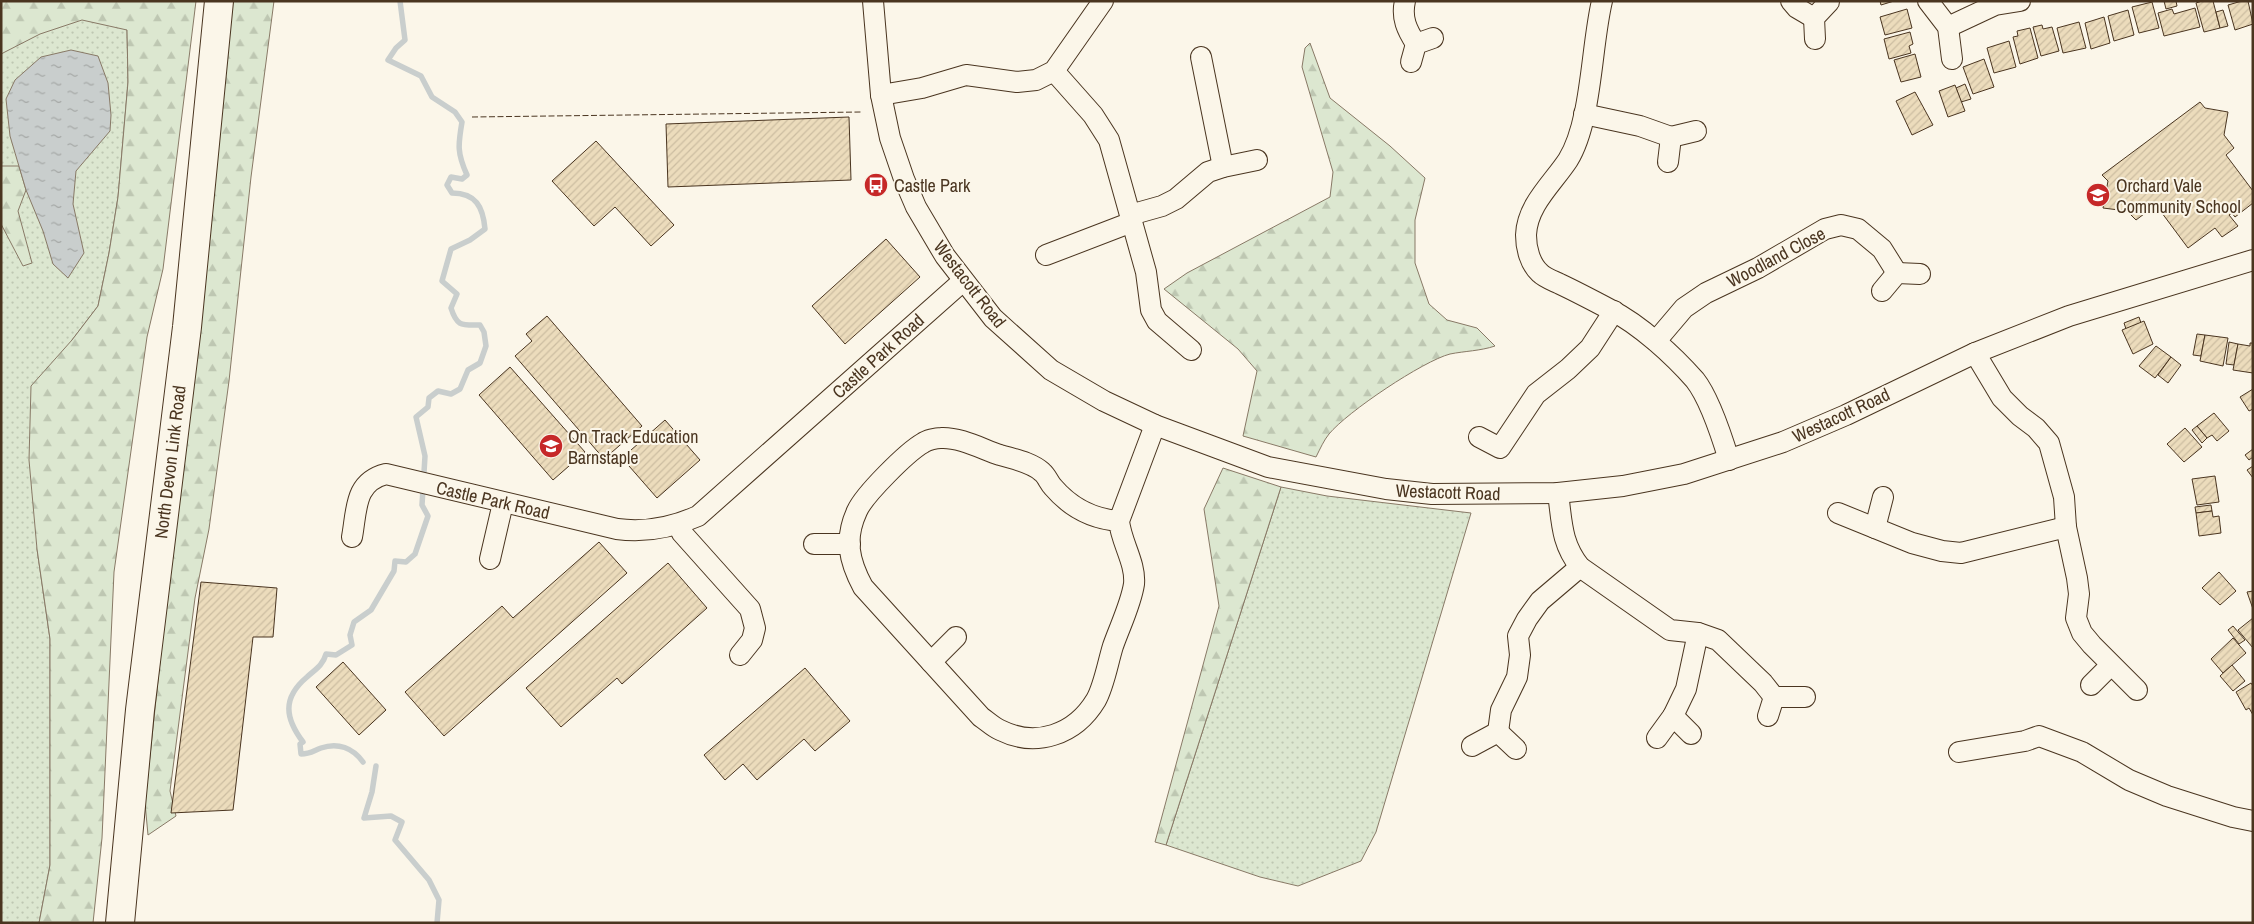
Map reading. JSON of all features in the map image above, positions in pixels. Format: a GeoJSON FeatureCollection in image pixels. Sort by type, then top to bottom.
{"type":"FeatureCollection","features":[{"type":"Feature","properties":{"kind":"highway","name":"North Devon Link Road"},"geometry":{"type":"LineString","coordinates":[[120,923],[140,710],[187,327],[220,1]]}},
{"type":"Feature","properties":{"kind":"street","name":"Westacott Road"},"geometry":{"type":"LineString","coordinates":[[873,1],[881,95],[890,138],[913,200],[944,256],[993,318],[1051,370],[1104,400],[1155,425],[1268,467],[1386,489],[1432,494],[1558,493],[1623,486],[1684,474],[1783,442],[1846,415],[1975,353],[2068,316],[2252,261]]}},
{"type":"Feature","properties":{"kind":"street"},"geometry":{"type":"LineString","coordinates":[[1404,1],[1403,10],[1406,28],[1420,48]]}},
{"type":"Feature","properties":{"kind":"street"},"geometry":{"type":"LineString","coordinates":[[1602,1],[1584,114],[1576,144],[1529,218],[1526,234],[1527,249],[1532,262],[1541,274],[1614,311],[1656,341],[1696,381],[1729,460]]}},
{"type":"Feature","properties":{"kind":"street"},"geometry":{"type":"LineString","coordinates":[[1791,1],[1797,8],[1814,18]]}},
{"type":"Feature","properties":{"kind":"street"},"geometry":{"type":"LineString","coordinates":[[1928,1],[1948,27],[1952,59]]}},
{"type":"Feature","properties":{"kind":"street"},"geometry":{"type":"LineString","coordinates":[[1948,27],[1995,5],[2020,1]]}},
{"type":"Feature","properties":{"kind":"street"},"geometry":{"type":"LineString","coordinates":[[1815,39],[1814,18],[1829,2]]}},
{"type":"Feature","properties":{"kind":"street"},"geometry":{"type":"LineString","coordinates":[[881,95],[922,88],[966,75],[1017,82],[1036,80],[1054,71],[1097,3]]}},
{"type":"Feature","properties":{"kind":"street"},"geometry":{"type":"LineString","coordinates":[[1201,57],[1222,167]]}},
{"type":"Feature","properties":{"kind":"street"},"geometry":{"type":"LineString","coordinates":[[1054,71],[1093,115],[1109,140],[1146,272],[1151,310],[1157,321],[1191,350]]}},
{"type":"Feature","properties":{"kind":"street"},"geometry":{"type":"LineString","coordinates":[[1584,114],[1640,126],[1671,137],[1696,131]]}},
{"type":"Feature","properties":{"kind":"street"},"geometry":{"type":"LineString","coordinates":[[1668,162],[1671,137]]}},
{"type":"Feature","properties":{"kind":"street"},"geometry":{"type":"LineString","coordinates":[[1046,255],[1162,206],[1176,198],[1208,172],[1222,167],[1257,160]]}},
{"type":"Feature","properties":{"kind":"street","name":"Woodland Close"},"geometry":{"type":"LineString","coordinates":[[1656,341],[1684,308],[1706,293],[1758,268],[1825,228],[1840,225],[1858,229],[1882,249],[1897,273]]}},
{"type":"Feature","properties":{"kind":"street"},"geometry":{"type":"LineString","coordinates":[[1882,291],[1897,273],[1920,274]]}},
{"type":"Feature","properties":{"kind":"street","name":"Castle Park Road"},"geometry":{"type":"LineString","coordinates":[[352,537],[360,492],[373,477],[386,474],[624,530],[637,532],[678,525],[698,516],[963,281]]}},
{"type":"Feature","properties":{"kind":"street"},"geometry":{"type":"LineString","coordinates":[[1479,437],[1500,448],[1536,394],[1568,369],[1590,348],[1614,311]]}},
{"type":"Feature","properties":{"kind":"street"},"geometry":{"type":"LineString","coordinates":[[1975,353],[2002,398],[2020,416],[2036,428],[2049,443],[2064,496],[2066,527],[2077,578],[2079,594],[2076,618],[2082,633],[2137,690]]}},
{"type":"Feature","properties":{"kind":"street"},"geometry":{"type":"LineString","coordinates":[[1119,521],[1107,520],[1085,513],[1052,487],[1043,472],[1029,465],[958,441],[941,438],[924,442],[902,460],[861,502],[853,519],[850,544],[853,568],[863,587],[981,717],[1000,730],[1021,737],[1036,738],[1058,734],[1070,729],[1086,714],[1096,699],[1134,583],[1130,561],[1120,534],[1119,521],[1155,425]]}},
{"type":"Feature","properties":{"kind":"street"},"geometry":{"type":"LineString","coordinates":[[1558,493],[1564,541],[1570,555],[1580,567],[1670,630],[1698,632],[1718,640],[1763,683],[1774,697],[1805,698]]}},
{"type":"Feature","properties":{"kind":"street"},"geometry":{"type":"LineString","coordinates":[[1875,528],[1884,498]]}},
{"type":"Feature","properties":{"kind":"street"},"geometry":{"type":"LineString","coordinates":[[490,559],[504,502]]}},
{"type":"Feature","properties":{"kind":"street"},"geometry":{"type":"LineString","coordinates":[[1838,514],[1920,545],[1961,554],[2066,527]]}},
{"type":"Feature","properties":{"kind":"street"},"geometry":{"type":"LineString","coordinates":[[678,525],[750,609],[754,628],[752,640],[740,654]]}},
{"type":"Feature","properties":{"kind":"street"},"geometry":{"type":"LineString","coordinates":[[814,544],[850,544]]}},
{"type":"Feature","properties":{"kind":"street"},"geometry":{"type":"LineString","coordinates":[[1498,732],[1501,710],[1516,677],[1520,655],[1518,636],[1522,627],[1540,600],[1580,567]]}},
{"type":"Feature","properties":{"kind":"street"},"geometry":{"type":"LineString","coordinates":[[1657,738],[1674,716],[1686,689],[1698,632]]}},
{"type":"Feature","properties":{"kind":"street"},"geometry":{"type":"LineString","coordinates":[[931,662],[956,637]]}},
{"type":"Feature","properties":{"kind":"street"},"geometry":{"type":"LineString","coordinates":[[2091,685],[2111,664]]}},
{"type":"Feature","properties":{"kind":"street"},"geometry":{"type":"LineString","coordinates":[[1768,716],[1774,697]]}},
{"type":"Feature","properties":{"kind":"street"},"geometry":{"type":"LineString","coordinates":[[1674,716],[1691,734]]}},
{"type":"Feature","properties":{"kind":"street"},"geometry":{"type":"LineString","coordinates":[[1472,746],[1498,732]]}},
{"type":"Feature","properties":{"kind":"street"},"geometry":{"type":"LineString","coordinates":[[1498,732],[1516,749]]}},
{"type":"Feature","properties":{"kind":"street"},"geometry":{"type":"LineString","coordinates":[[1959,752],[2025,741],[2039,736],[2082,752],[2130,780],[2167,796],[2233,818],[2253,821]]}},
{"type":"Feature","properties":{"kind":"green space"},"geometry":{"type":"Polygon","coordinates":[[[1,1],[127,29],[128,82],[118,197],[109,253],[98,306],[72,340],[37,549],[50,639],[50,865],[39,923],[1,923],[1,1]]]}},
{"type":"Feature","properties":{"kind":"green space"},"geometry":{"type":"Polygon","coordinates":[[[1,1],[196,1],[163,269],[147,337],[114,572],[102,838],[93,923],[39,923],[50,865],[50,639],[37,549],[29,460],[31,386],[72,340],[98,306],[118,197],[128,82],[127,30],[82,20],[40,34],[1,54],[1,1]]]}},
{"type":"Feature","properties":{"kind":"green space"},"geometry":{"type":"Polygon","coordinates":[[[230,1],[274,1],[251,177],[229,381],[209,529],[195,598],[170,791],[176,816],[148,835],[145,803],[230,1]]]}},
{"type":"Feature","properties":{"kind":"green space"},"geometry":{"type":"Polygon","coordinates":[[[1310,43],[1330,98],[1390,146],[1425,178],[1415,220],[1415,263],[1429,304],[1447,320],[1477,328],[1495,346],[1450,354],[1422,366],[1386,388],[1338,425],[1327,436],[1316,457],[1243,436],[1257,371],[1238,349],[1164,289],[1187,273],[1330,197],[1333,172],[1302,67],[1305,48],[1310,43]]]}},
{"type":"Feature","properties":{"kind":"green space"},"geometry":{"type":"Polygon","coordinates":[[[1,166],[19,166],[26,190],[18,211],[32,263],[23,266],[1,224],[1,166]]]}},
{"type":"Feature","properties":{"kind":"green space"},"geometry":{"type":"Polygon","coordinates":[[[1223,468],[1281,487],[1166,845],[1155,842],[1219,606],[1204,509],[1223,468]]]}},
{"type":"Feature","properties":{"kind":"green space"},"geometry":{"type":"Polygon","coordinates":[[[1281,487],[1327,496],[1471,513],[1376,832],[1361,861],[1298,886],[1260,877],[1166,845],[1281,487]]]}},
{"type":"Feature","properties":{"kind":"water"},"geometry":{"type":"Polygon","coordinates":[[[71,50],[98,56],[108,83],[111,115],[110,131],[76,171],[73,204],[84,253],[68,278],[53,264],[43,231],[26,190],[10,136],[6,99],[15,80],[41,57],[71,50]]]}},
{"type":"Feature","properties":{"kind":"building"},"geometry":{"type":"Polygon","coordinates":[[[1880,1],[1894,1],[1881,5],[1880,1]]]}},
{"type":"Feature","properties":{"kind":"building"},"geometry":{"type":"Polygon","coordinates":[[[2164,1],[2176,1],[2177,6],[2166,9],[2164,1]]]}},
{"type":"Feature","properties":{"kind":"building"},"geometry":{"type":"Polygon","coordinates":[[[2213,1],[2220,28],[2204,32],[2196,3],[2213,1]]]}},
{"type":"Feature","properties":{"kind":"building"},"geometry":{"type":"Polygon","coordinates":[[[2248,1],[2253,24],[2235,30],[2228,5],[2248,1]]]}},
{"type":"Feature","properties":{"kind":"building"},"geometry":{"type":"Polygon","coordinates":[[[2152,2],[2159,28],[2139,33],[2132,7],[2152,2]]]}},
{"type":"Feature","properties":{"kind":"building"},"geometry":{"type":"Polygon","coordinates":[[[2195,8],[2200,27],[2164,36],[2158,13],[2172,9],[2174,14],[2195,8]]]}},
{"type":"Feature","properties":{"kind":"building"},"geometry":{"type":"Polygon","coordinates":[[[1907,9],[1912,28],[1885,35],[1880,17],[1907,9]]]}},
{"type":"Feature","properties":{"kind":"building"},"geometry":{"type":"Polygon","coordinates":[[[2128,10],[2134,35],[2114,41],[2108,16],[2128,10]]]}},
{"type":"Feature","properties":{"kind":"building"},"geometry":{"type":"Polygon","coordinates":[[[2223,10],[2228,26],[2220,28],[2216,12],[2223,10]]]}},
{"type":"Feature","properties":{"kind":"building"},"geometry":{"type":"Polygon","coordinates":[[[2104,17],[2110,43],[2091,49],[2085,23],[2104,17]]]}},
{"type":"Feature","properties":{"kind":"building"},"geometry":{"type":"Polygon","coordinates":[[[2079,22],[2086,48],[2063,53],[2057,28],[2079,22]]]}},
{"type":"Feature","properties":{"kind":"building"},"geometry":{"type":"Polygon","coordinates":[[[2042,25],[2043,29],[2052,27],[2059,51],[2041,56],[2033,27],[2042,25]]]}},
{"type":"Feature","properties":{"kind":"building"},"geometry":{"type":"Polygon","coordinates":[[[2030,28],[2038,58],[2020,64],[2013,37],[2018,36],[2017,31],[2030,28]]]}},
{"type":"Feature","properties":{"kind":"building"},"geometry":{"type":"Polygon","coordinates":[[[1910,32],[1913,44],[1909,46],[1911,53],[1889,59],[1884,39],[1910,32]]]}},
{"type":"Feature","properties":{"kind":"building"},"geometry":{"type":"Polygon","coordinates":[[[2009,41],[2016,67],[1994,73],[1987,48],[2009,41]]]}},
{"type":"Feature","properties":{"kind":"building"},"geometry":{"type":"Polygon","coordinates":[[[1915,54],[1921,77],[1901,82],[1894,60],[1915,54]]]}},
{"type":"Feature","properties":{"kind":"building"},"geometry":{"type":"Polygon","coordinates":[[[1984,59],[1994,87],[1973,94],[1963,67],[1984,59]]]}},
{"type":"Feature","properties":{"kind":"building"},"geometry":{"type":"Polygon","coordinates":[[[1965,84],[1971,99],[1961,102],[1956,88],[1965,84]]]}},
{"type":"Feature","properties":{"kind":"building"},"geometry":{"type":"Polygon","coordinates":[[[1955,85],[1965,111],[1948,117],[1939,91],[1955,85]]]}},
{"type":"Feature","properties":{"kind":"building"},"geometry":{"type":"Polygon","coordinates":[[[1915,92],[1933,125],[1912,135],[1896,101],[1915,92]]]}},
{"type":"Feature","properties":{"kind":"building"},"geometry":{"type":"Polygon","coordinates":[[[2200,102],[2205,108],[2228,112],[2224,135],[2234,148],[2226,155],[2253,191],[2253,203],[2235,217],[2232,213],[2229,215],[2238,226],[2222,237],[2215,228],[2188,248],[2156,205],[2136,220],[2127,211],[2103,208],[2108,181],[2102,175],[2200,102]]]}},
{"type":"Feature","properties":{"kind":"building"},"geometry":{"type":"Polygon","coordinates":[[[849,117],[851,180],[668,187],[666,124],[849,117]]]}},
{"type":"Feature","properties":{"kind":"building"},"geometry":{"type":"Polygon","coordinates":[[[596,141],[674,225],[651,246],[615,207],[594,226],[552,181],[596,141]]]}},
{"type":"Feature","properties":{"kind":"building"},"geometry":{"type":"Polygon","coordinates":[[[886,239],[920,277],[845,344],[812,306],[886,239]]]}},
{"type":"Feature","properties":{"kind":"building"},"geometry":{"type":"Polygon","coordinates":[[[547,316],[642,426],[604,459],[515,356],[532,341],[526,334],[547,316]]]}},
{"type":"Feature","properties":{"kind":"building"},"geometry":{"type":"Polygon","coordinates":[[[2139,317],[2141,323],[2126,329],[2124,323],[2139,317]]]}},
{"type":"Feature","properties":{"kind":"building"},"geometry":{"type":"Polygon","coordinates":[[[2144,321],[2153,344],[2133,354],[2122,330],[2144,321]]]}},
{"type":"Feature","properties":{"kind":"building"},"geometry":{"type":"Polygon","coordinates":[[[2197,334],[2205,335],[2201,356],[2193,355],[2197,334]]]}},
{"type":"Feature","properties":{"kind":"building"},"geometry":{"type":"Polygon","coordinates":[[[2205,335],[2228,338],[2223,366],[2200,361],[2205,335]]]}},
{"type":"Feature","properties":{"kind":"building"},"geometry":{"type":"Polygon","coordinates":[[[2229,342],[2238,344],[2234,365],[2226,364],[2229,342]]]}},
{"type":"Feature","properties":{"kind":"building"},"geometry":{"type":"Polygon","coordinates":[[[2250,343],[2253,343],[2253,373],[2233,370],[2238,344],[2250,346],[2250,343]]]}},
{"type":"Feature","properties":{"kind":"building"},"geometry":{"type":"Polygon","coordinates":[[[2156,346],[2171,357],[2155,378],[2139,366],[2156,346]]]}},
{"type":"Feature","properties":{"kind":"building"},"geometry":{"type":"Polygon","coordinates":[[[2171,357],[2181,365],[2168,383],[2158,375],[2171,357]]]}},
{"type":"Feature","properties":{"kind":"building"},"geometry":{"type":"Polygon","coordinates":[[[510,367],[585,452],[553,480],[479,395],[510,367]]]}},
{"type":"Feature","properties":{"kind":"building"},"geometry":{"type":"Polygon","coordinates":[[[2253,389],[2253,409],[2249,411],[2240,397],[2253,389]]]}},
{"type":"Feature","properties":{"kind":"building"},"geometry":{"type":"Polygon","coordinates":[[[2214,413],[2229,431],[2217,441],[2212,435],[2207,438],[2197,426],[2214,413]]]}},
{"type":"Feature","properties":{"kind":"building"},"geometry":{"type":"Polygon","coordinates":[[[665,420],[700,460],[657,498],[622,458],[665,420]]]}},
{"type":"Feature","properties":{"kind":"building"},"geometry":{"type":"Polygon","coordinates":[[[2197,426],[2207,438],[2202,443],[2192,430],[2197,426]]]}},
{"type":"Feature","properties":{"kind":"building"},"geometry":{"type":"Polygon","coordinates":[[[2185,428],[2202,447],[2184,462],[2167,444],[2185,428]]]}},
{"type":"Feature","properties":{"kind":"building"},"geometry":{"type":"Polygon","coordinates":[[[2253,449],[2253,457],[2249,460],[2245,455],[2253,449]]]}},
{"type":"Feature","properties":{"kind":"building"},"geometry":{"type":"Polygon","coordinates":[[[2253,466],[2253,478],[2247,470],[2253,466]]]}},
{"type":"Feature","properties":{"kind":"building"},"geometry":{"type":"Polygon","coordinates":[[[2215,476],[2219,502],[2197,505],[2192,479],[2215,476]]]}},
{"type":"Feature","properties":{"kind":"building"},"geometry":{"type":"Polygon","coordinates":[[[2211,505],[2212,511],[2196,513],[2195,507],[2211,505]]]}},
{"type":"Feature","properties":{"kind":"building"},"geometry":{"type":"Polygon","coordinates":[[[2212,511],[2213,517],[2219,516],[2221,533],[2199,536],[2196,513],[2212,511]]]}},
{"type":"Feature","properties":{"kind":"building"},"geometry":{"type":"Polygon","coordinates":[[[599,542],[627,573],[444,736],[405,692],[502,606],[513,618],[599,542]]]}},
{"type":"Feature","properties":{"kind":"building"},"geometry":{"type":"Polygon","coordinates":[[[668,563],[707,608],[622,684],[617,678],[561,727],[526,688],[668,563]]]}},
{"type":"Feature","properties":{"kind":"building"},"geometry":{"type":"Polygon","coordinates":[[[2219,572],[2236,591],[2220,605],[2202,588],[2219,572]]]}},
{"type":"Feature","properties":{"kind":"building"},"geometry":{"type":"Polygon","coordinates":[[[201,582],[277,588],[273,637],[253,637],[233,810],[171,813],[201,582]]]}},
{"type":"Feature","properties":{"kind":"building"},"geometry":{"type":"Polygon","coordinates":[[[2253,591],[2253,609],[2247,592],[2253,591]]]}},
{"type":"Feature","properties":{"kind":"building"},"geometry":{"type":"Polygon","coordinates":[[[2253,618],[2253,648],[2238,630],[2253,618]]]}},
{"type":"Feature","properties":{"kind":"building"},"geometry":{"type":"Polygon","coordinates":[[[2233,626],[2245,640],[2239,644],[2228,630],[2233,626]]]}},
{"type":"Feature","properties":{"kind":"building"},"geometry":{"type":"Polygon","coordinates":[[[2233,638],[2246,653],[2223,673],[2211,659],[2233,638]]]}},
{"type":"Feature","properties":{"kind":"building"},"geometry":{"type":"Polygon","coordinates":[[[343,662],[386,710],[359,735],[316,687],[343,662]]]}},
{"type":"Feature","properties":{"kind":"building"},"geometry":{"type":"Polygon","coordinates":[[[2232,665],[2245,681],[2233,691],[2220,676],[2232,665]]]}},
{"type":"Feature","properties":{"kind":"building"},"geometry":{"type":"Polygon","coordinates":[[[805,668],[850,721],[815,751],[804,739],[757,780],[743,764],[725,780],[704,755],[805,668]]]}},
{"type":"Feature","properties":{"kind":"building"},"geometry":{"type":"Polygon","coordinates":[[[2251,683],[2253,686],[2253,715],[2249,708],[2246,710],[2236,692],[2251,683]]]}},
{"type":"Feature","properties":{"kind":"waterway"},"geometry":{"type":"LineString","coordinates":[[363,762],[355,753],[339,746],[327,746],[301,754],[300,744],[303,742],[290,716],[290,700],[299,685],[319,667],[326,654],[336,655],[352,645],[350,635],[354,622],[371,610],[394,571],[395,561],[406,562],[415,554],[428,516],[422,505],[425,456],[416,417],[428,407],[429,398],[438,391],[451,394],[460,389],[468,370],[480,363],[486,346],[484,332],[480,325],[464,325],[458,322],[451,308],[457,294],[442,281],[451,249],[470,240],[485,229],[482,214],[477,203],[467,196],[452,193],[447,185],[451,177],[462,179],[467,175],[461,161],[459,149],[462,122],[455,112],[432,97],[421,76],[388,60],[396,48],[405,40],[400,1]]}},
{"type":"Feature","properties":{"kind":"waterway"},"geometry":{"type":"LineString","coordinates":[[376,766],[372,792],[364,818],[391,816],[402,822],[395,840],[429,880],[439,900],[437,923]]}},
{"type":"Feature","properties":{"kind":"fence"},"geometry":{"type":"LineString","coordinates":[[472,117],[861,112]]}},
{"type":"Feature","properties":{"kind":"place","name":"Castle Park"},"geometry":{"type":"Point","coordinates":[876,185]}},
{"type":"Feature","properties":{"kind":"place","name":"Orchard Vale Community School"},"geometry":{"type":"Point","coordinates":[2098,195]}},
{"type":"Feature","properties":{"kind":"place","name":"On Track Education Barnstaple"},"geometry":{"type":"Point","coordinates":[551,446]}}]}
